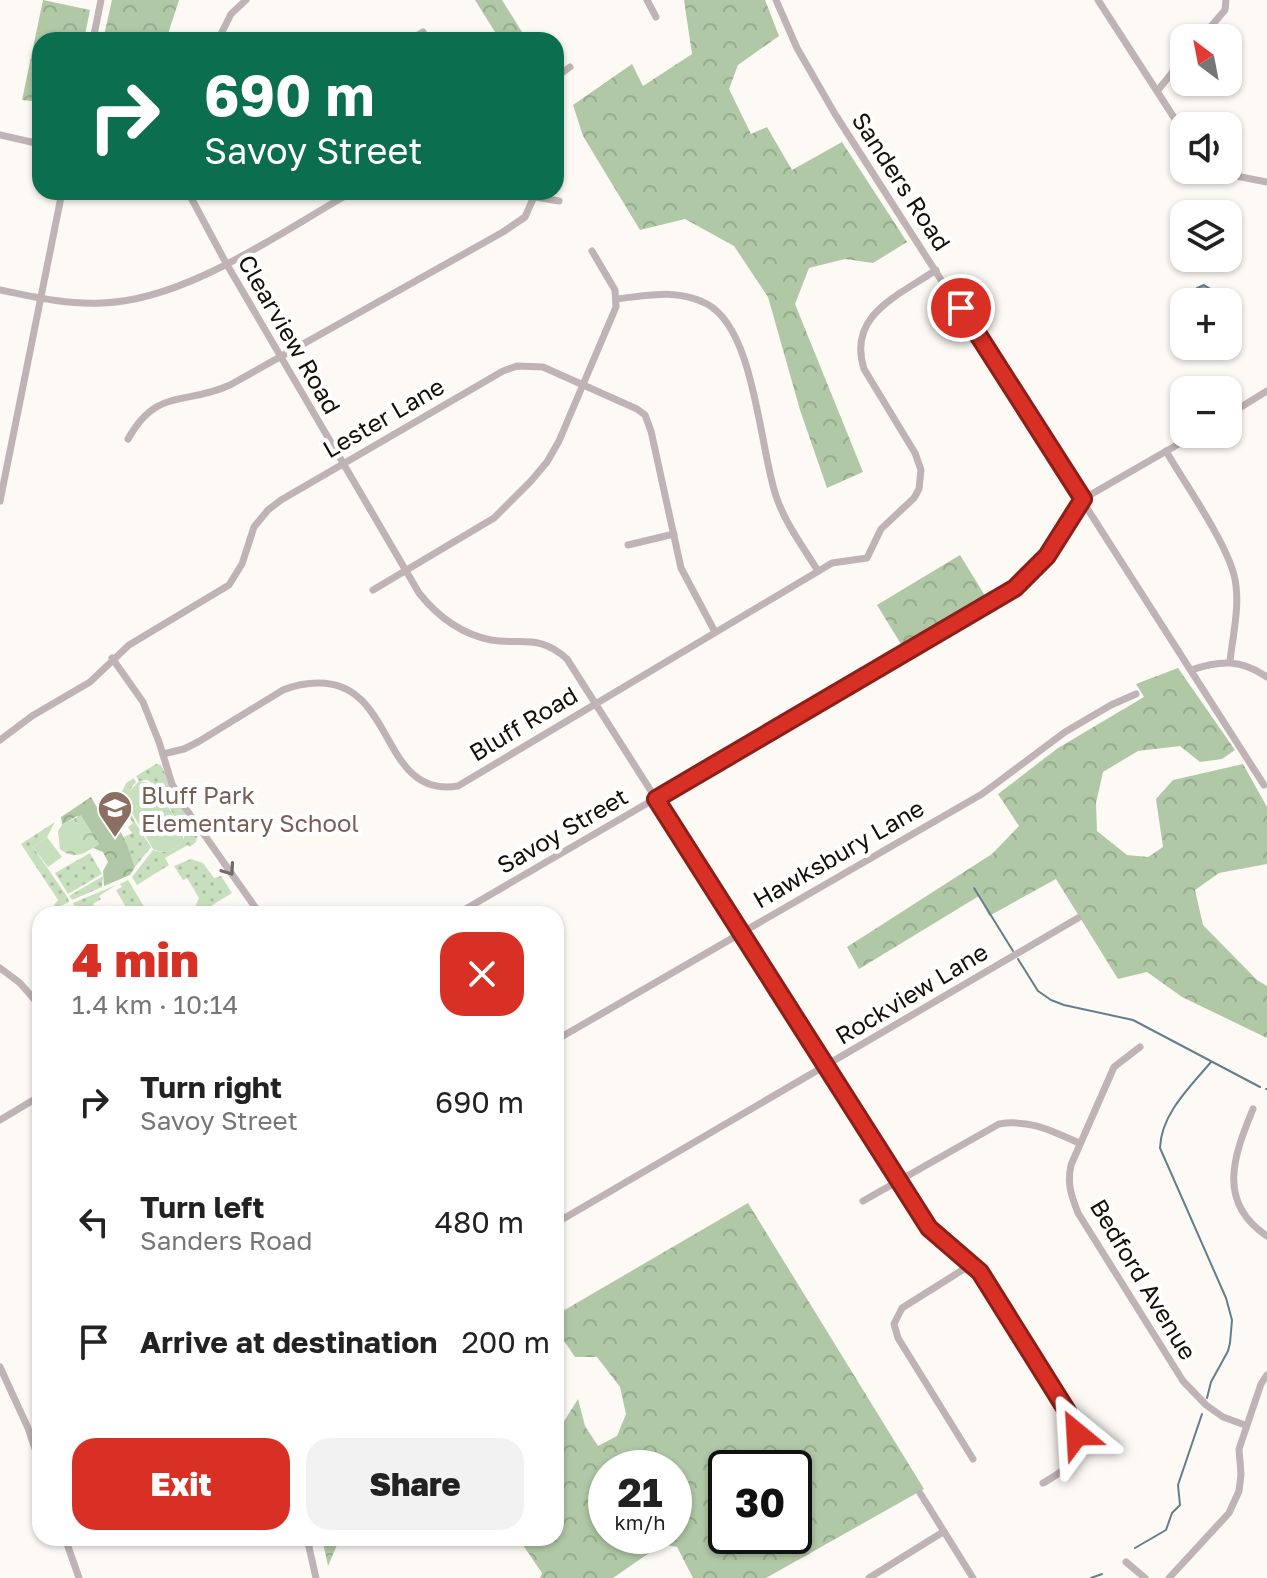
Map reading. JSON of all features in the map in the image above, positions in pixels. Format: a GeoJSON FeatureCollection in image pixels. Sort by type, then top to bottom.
{"type":"FeatureCollection","features":[{"type":"Feature","properties":{"kind":"street"},"geometry":{"type":"LineString","coordinates":[[94,32],[99,0]]}},
{"type":"Feature","properties":{"kind":"street"},"geometry":{"type":"LineString","coordinates":[[222,32],[231,14],[246,0]]}},
{"type":"Feature","properties":{"kind":"street"},"geometry":{"type":"LineString","coordinates":[[647,0],[656,17]]}},
{"type":"Feature","properties":{"kind":"street","name":"Sanders Road"},"geometry":{"type":"LineString","coordinates":[[776,0],[809,71],[1264,785]]}},
{"type":"Feature","properties":{"kind":"street"},"geometry":{"type":"LineString","coordinates":[[1098,0],[1171,112]]}},
{"type":"Feature","properties":{"kind":"street"},"geometry":{"type":"LineString","coordinates":[[1213,24],[1225,10],[1226,0]]}},
{"type":"Feature","properties":{"kind":"street"},"geometry":{"type":"LineString","coordinates":[[564,71],[570,67]]}},
{"type":"Feature","properties":{"kind":"street"},"geometry":{"type":"LineString","coordinates":[[1158,90],[1170,75]]}},
{"type":"Feature","properties":{"kind":"street"},"geometry":{"type":"LineString","coordinates":[[0,135],[32,142]]}},
{"type":"Feature","properties":{"kind":"street"},"geometry":{"type":"LineString","coordinates":[[1242,177],[1267,182]]}},
{"type":"Feature","properties":{"kind":"street"},"geometry":{"type":"LineString","coordinates":[[0,501],[60,200]]}},
{"type":"Feature","properties":{"kind":"street","name":"Clearview Road"},"geometry":{"type":"LineString","coordinates":[[192,200],[405,571],[430,607],[462,630],[493,640],[540,641],[567,659],[929,1228],[972,1264],[994,1295],[1075,1428],[1078,1447],[1073,1460],[1061,1473],[1043,1483]]}},
{"type":"Feature","properties":{"kind":"street"},"geometry":{"type":"LineString","coordinates":[[0,290],[84,303],[131,300],[175,289],[338,200]]}},
{"type":"Feature","properties":{"kind":"street"},"geometry":{"type":"LineString","coordinates":[[128,439],[143,416],[155,406],[174,399],[218,391],[281,357],[515,224],[525,217],[533,200]]}},
{"type":"Feature","properties":{"kind":"street"},"geometry":{"type":"LineString","coordinates":[[373,590],[494,518],[514,501],[547,462],[614,315],[615,290],[592,251]]}},
{"type":"Feature","properties":{"kind":"street","name":"Bluff Road"},"geometry":{"type":"LineString","coordinates":[[163,754],[198,742],[283,690],[295,685],[329,683],[349,689],[366,702],[409,774],[428,786],[458,786],[832,563],[867,558],[881,529],[908,505],[919,489],[921,470],[915,453],[864,369],[859,342],[864,326],[876,311],[936,270]]}},
{"type":"Feature","properties":{"kind":"street"},"geometry":{"type":"LineString","coordinates":[[616,299],[674,294],[708,305],[725,319],[742,351],[781,510],[818,571]]}},
{"type":"Feature","properties":{"kind":"street","name":"Lester Lane"},"geometry":{"type":"LineString","coordinates":[[0,740],[32,716],[90,682],[129,645],[229,585],[238,572],[249,537],[260,518],[281,500],[503,371],[517,366],[543,367],[584,384],[637,409],[649,421],[681,568],[715,632]]}},
{"type":"Feature","properties":{"kind":"street"},"geometry":{"type":"LineString","coordinates":[[1242,406],[1267,391]]}},
{"type":"Feature","properties":{"kind":"street","name":"Savoy Street"},"geometry":{"type":"LineString","coordinates":[[471,906],[1015,588],[1047,556],[1083,499],[1171,448]]}},
{"type":"Feature","properties":{"kind":"street"},"geometry":{"type":"LineString","coordinates":[[1166,451],[1223,549],[1234,576],[1236,606],[1230,661]]}},
{"type":"Feature","properties":{"kind":"street"},"geometry":{"type":"LineString","coordinates":[[628,545],[674,534]]}},
{"type":"Feature","properties":{"kind":"street"},"geometry":{"type":"LineString","coordinates":[[112,658],[143,702],[172,784],[184,806],[254,906]]}},
{"type":"Feature","properties":{"kind":"street"},"geometry":{"type":"LineString","coordinates":[[1191,670],[1230,661],[1267,677]]}},
{"type":"Feature","properties":{"kind":"street","name":"Hawksbury Lane"},"geometry":{"type":"LineString","coordinates":[[564,1035],[982,794],[1065,732],[1136,694]]}},
{"type":"Feature","properties":{"kind":"street","name":"Rockview Lane"},"geometry":{"type":"LineString","coordinates":[[564,1218],[1078,918]]}},
{"type":"Feature","properties":{"kind":"street"},"geometry":{"type":"LineString","coordinates":[[0,968],[32,997]]}},
{"type":"Feature","properties":{"kind":"street","name":"Bedford Avenue"},"geometry":{"type":"LineString","coordinates":[[1140,1047],[1114,1067],[1079,1143],[1068,1179],[1078,1213],[1183,1381],[1206,1405],[1223,1417],[1245,1425]]}},
{"type":"Feature","properties":{"kind":"street"},"geometry":{"type":"LineString","coordinates":[[0,1120],[32,1101]]}},
{"type":"Feature","properties":{"kind":"street"},"geometry":{"type":"LineString","coordinates":[[1253,1109],[1234,1156],[1233,1180],[1243,1212],[1267,1236]]}},
{"type":"Feature","properties":{"kind":"street"},"geometry":{"type":"LineString","coordinates":[[863,1201],[999,1124],[1035,1125],[1079,1143]]}},
{"type":"Feature","properties":{"kind":"street"},"geometry":{"type":"LineString","coordinates":[[972,1264],[907,1304],[898,1313],[894,1324],[898,1338],[973,1459]]}},
{"type":"Feature","properties":{"kind":"street"},"geometry":{"type":"LineString","coordinates":[[0,1367],[32,1440]]}},
{"type":"Feature","properties":{"kind":"street"},"geometry":{"type":"LineString","coordinates":[[1169,1578],[1229,1513],[1239,1491],[1239,1449],[1245,1425],[1267,1375]]}},
{"type":"Feature","properties":{"kind":"street"},"geometry":{"type":"LineString","coordinates":[[920,1493],[973,1578]]}},
{"type":"Feature","properties":{"kind":"street"},"geometry":{"type":"LineString","coordinates":[[869,1578],[943,1532]]}},
{"type":"Feature","properties":{"kind":"street"},"geometry":{"type":"LineString","coordinates":[[68,1546],[79,1578]]}},
{"type":"Feature","properties":{"kind":"street"},"geometry":{"type":"LineString","coordinates":[[309,1546],[316,1578]]}},
{"type":"Feature","properties":{"kind":"street"},"geometry":{"type":"LineString","coordinates":[[1126,1562],[1145,1578]]}},
{"type":"Feature","properties":{"kind":"green space"},"geometry":{"type":"Polygon","coordinates":[[[43,0],[90,10],[86,32],[36,32],[43,0]]]}},
{"type":"Feature","properties":{"kind":"green space"},"geometry":{"type":"Polygon","coordinates":[[[112,0],[179,0],[169,32],[105,32],[112,0]]]}},
{"type":"Feature","properties":{"kind":"green space"},"geometry":{"type":"Polygon","coordinates":[[[475,0],[502,0],[522,32],[495,32],[475,0]]]}},
{"type":"Feature","properties":{"kind":"green space"},"geometry":{"type":"Polygon","coordinates":[[[684,0],[765,0],[779,36],[738,65],[729,89],[751,134],[767,127],[792,170],[842,142],[907,242],[873,263],[845,259],[809,268],[795,304],[863,472],[827,488],[800,410],[768,297],[734,246],[685,219],[640,230],[583,136],[573,105],[632,64],[643,86],[692,54],[684,0]]]}},
{"type":"Feature","properties":{"kind":"green space"},"geometry":{"type":"Polygon","coordinates":[[[32,52],[32,101],[22,100],[32,52]]]}},
{"type":"Feature","properties":{"kind":"green space"},"geometry":{"type":"Polygon","coordinates":[[[960,555],[987,599],[904,649],[877,605],[960,555]]]}},
{"type":"Feature","properties":{"kind":"green space"},"geometry":{"type":"Polygon","coordinates":[[[1178,668],[1235,750],[1222,759],[1200,762],[1180,746],[1138,751],[1103,772],[1096,803],[1097,831],[1127,855],[1148,857],[1163,847],[1156,799],[1173,780],[1243,764],[1267,807],[1267,864],[1219,873],[1195,890],[1203,925],[1257,980],[1267,986],[1267,1038],[1182,997],[1147,972],[1118,979],[1056,879],[989,916],[979,896],[859,969],[847,947],[992,854],[1019,826],[998,794],[1058,748],[1144,697],[1136,684],[1178,668]]]}},
{"type":"Feature","properties":{"kind":"green space"},"geometry":{"type":"Polygon","coordinates":[[[156,764],[161,765],[198,833],[196,842],[165,858],[169,865],[137,885],[132,877],[153,850],[172,850],[185,835],[157,786],[147,780],[139,781],[136,776],[156,764]]]}},
{"type":"Feature","properties":{"kind":"green space"},"geometry":{"type":"Polygon","coordinates":[[[134,778],[136,782],[130,790],[129,806],[151,847],[135,867],[124,837],[132,833],[128,827],[133,823],[130,818],[121,815],[116,823],[103,818],[108,814],[105,809],[99,812],[120,796],[126,783],[134,778]]]}},
{"type":"Feature","properties":{"kind":"green space"},"geometry":{"type":"Polygon","coordinates":[[[139,781],[154,784],[183,831],[183,840],[174,849],[162,852],[153,849],[128,806],[128,793],[139,781]]]}},
{"type":"Feature","properties":{"kind":"green space"},"geometry":{"type":"Polygon","coordinates":[[[91,797],[103,818],[120,831],[135,867],[130,875],[104,886],[103,871],[108,862],[103,852],[93,848],[99,844],[77,816],[62,825],[61,817],[91,797]]]}},
{"type":"Feature","properties":{"kind":"green space"},"geometry":{"type":"Polygon","coordinates":[[[81,815],[99,844],[84,853],[70,855],[60,849],[58,831],[62,825],[81,815]]]}},
{"type":"Feature","properties":{"kind":"green space"},"geometry":{"type":"Polygon","coordinates":[[[55,822],[47,837],[33,847],[69,902],[55,906],[58,900],[21,844],[55,822]]]}},
{"type":"Feature","properties":{"kind":"green space"},"geometry":{"type":"Polygon","coordinates":[[[47,837],[62,857],[48,867],[33,847],[47,837]]]}},
{"type":"Feature","properties":{"kind":"green space"},"geometry":{"type":"Polygon","coordinates":[[[90,853],[102,874],[68,894],[55,873],[90,853]]]}},
{"type":"Feature","properties":{"kind":"green space"},"geometry":{"type":"Polygon","coordinates":[[[191,859],[203,863],[214,878],[221,876],[232,893],[211,906],[195,906],[199,898],[187,878],[183,880],[174,866],[191,859]]]}},
{"type":"Feature","properties":{"kind":"green space"},"geometry":{"type":"Polygon","coordinates":[[[103,876],[102,887],[72,900],[69,896],[103,876]]]}},
{"type":"Feature","properties":{"kind":"green space"},"geometry":{"type":"Polygon","coordinates":[[[128,880],[144,906],[125,906],[116,890],[122,887],[120,884],[128,880]]]}},
{"type":"Feature","properties":{"kind":"green space"},"geometry":{"type":"Polygon","coordinates":[[[116,885],[99,896],[101,899],[94,906],[75,906],[73,903],[116,885]]]}},
{"type":"Feature","properties":{"kind":"green space"},"geometry":{"type":"Polygon","coordinates":[[[748,1203],[924,1489],[812,1552],[812,1450],[708,1450],[708,1554],[809,1554],[766,1578],[693,1578],[681,1554],[692,1554],[692,1450],[588,1450],[588,1554],[648,1554],[613,1578],[540,1578],[542,1573],[523,1546],[564,1546],[564,1421],[578,1399],[585,1426],[598,1446],[617,1436],[626,1414],[620,1387],[597,1357],[575,1357],[564,1341],[564,1310],[748,1203]]]}},
{"type":"Feature","properties":{"kind":"green space"},"geometry":{"type":"Polygon","coordinates":[[[324,1546],[337,1546],[328,1566],[324,1546]]]}},
{"type":"Feature","properties":{"kind":"waterway"},"geometry":{"type":"LineString","coordinates":[[974,888],[1013,951]]}},
{"type":"Feature","properties":{"kind":"waterway"},"geometry":{"type":"LineString","coordinates":[[1018,959],[1038,991],[1051,1000],[1133,1020],[1260,1087]]}},
{"type":"Feature","properties":{"kind":"waterway"},"geometry":{"type":"LineString","coordinates":[[1207,1398],[1211,1382],[1228,1351],[1232,1320],[1226,1298],[1160,1148],[1171,1112],[1211,1062]]}},
{"type":"Feature","properties":{"kind":"waterway"},"geometry":{"type":"LineString","coordinates":[[1135,1548],[1166,1530],[1172,1513],[1180,1505],[1178,1485],[1202,1414]]}},
{"type":"Feature","properties":{"kind":"waterway"},"geometry":{"type":"LineString","coordinates":[[1091,1578],[1102,1574]]}},
{"type":"Feature","properties":{"kind":"place","name":"Bluff Park Elementary School"},"geometry":{"type":"Point","coordinates":[115,839]}},
{"type":"Feature","properties":{"kind":"route"},"geometry":{"type":"LineString","coordinates":[[961,308],[1083,499],[1047,556],[1015,588],[656,799],[929,1228],[980,1272],[1067,1411],[1077,1434]]}}]}
